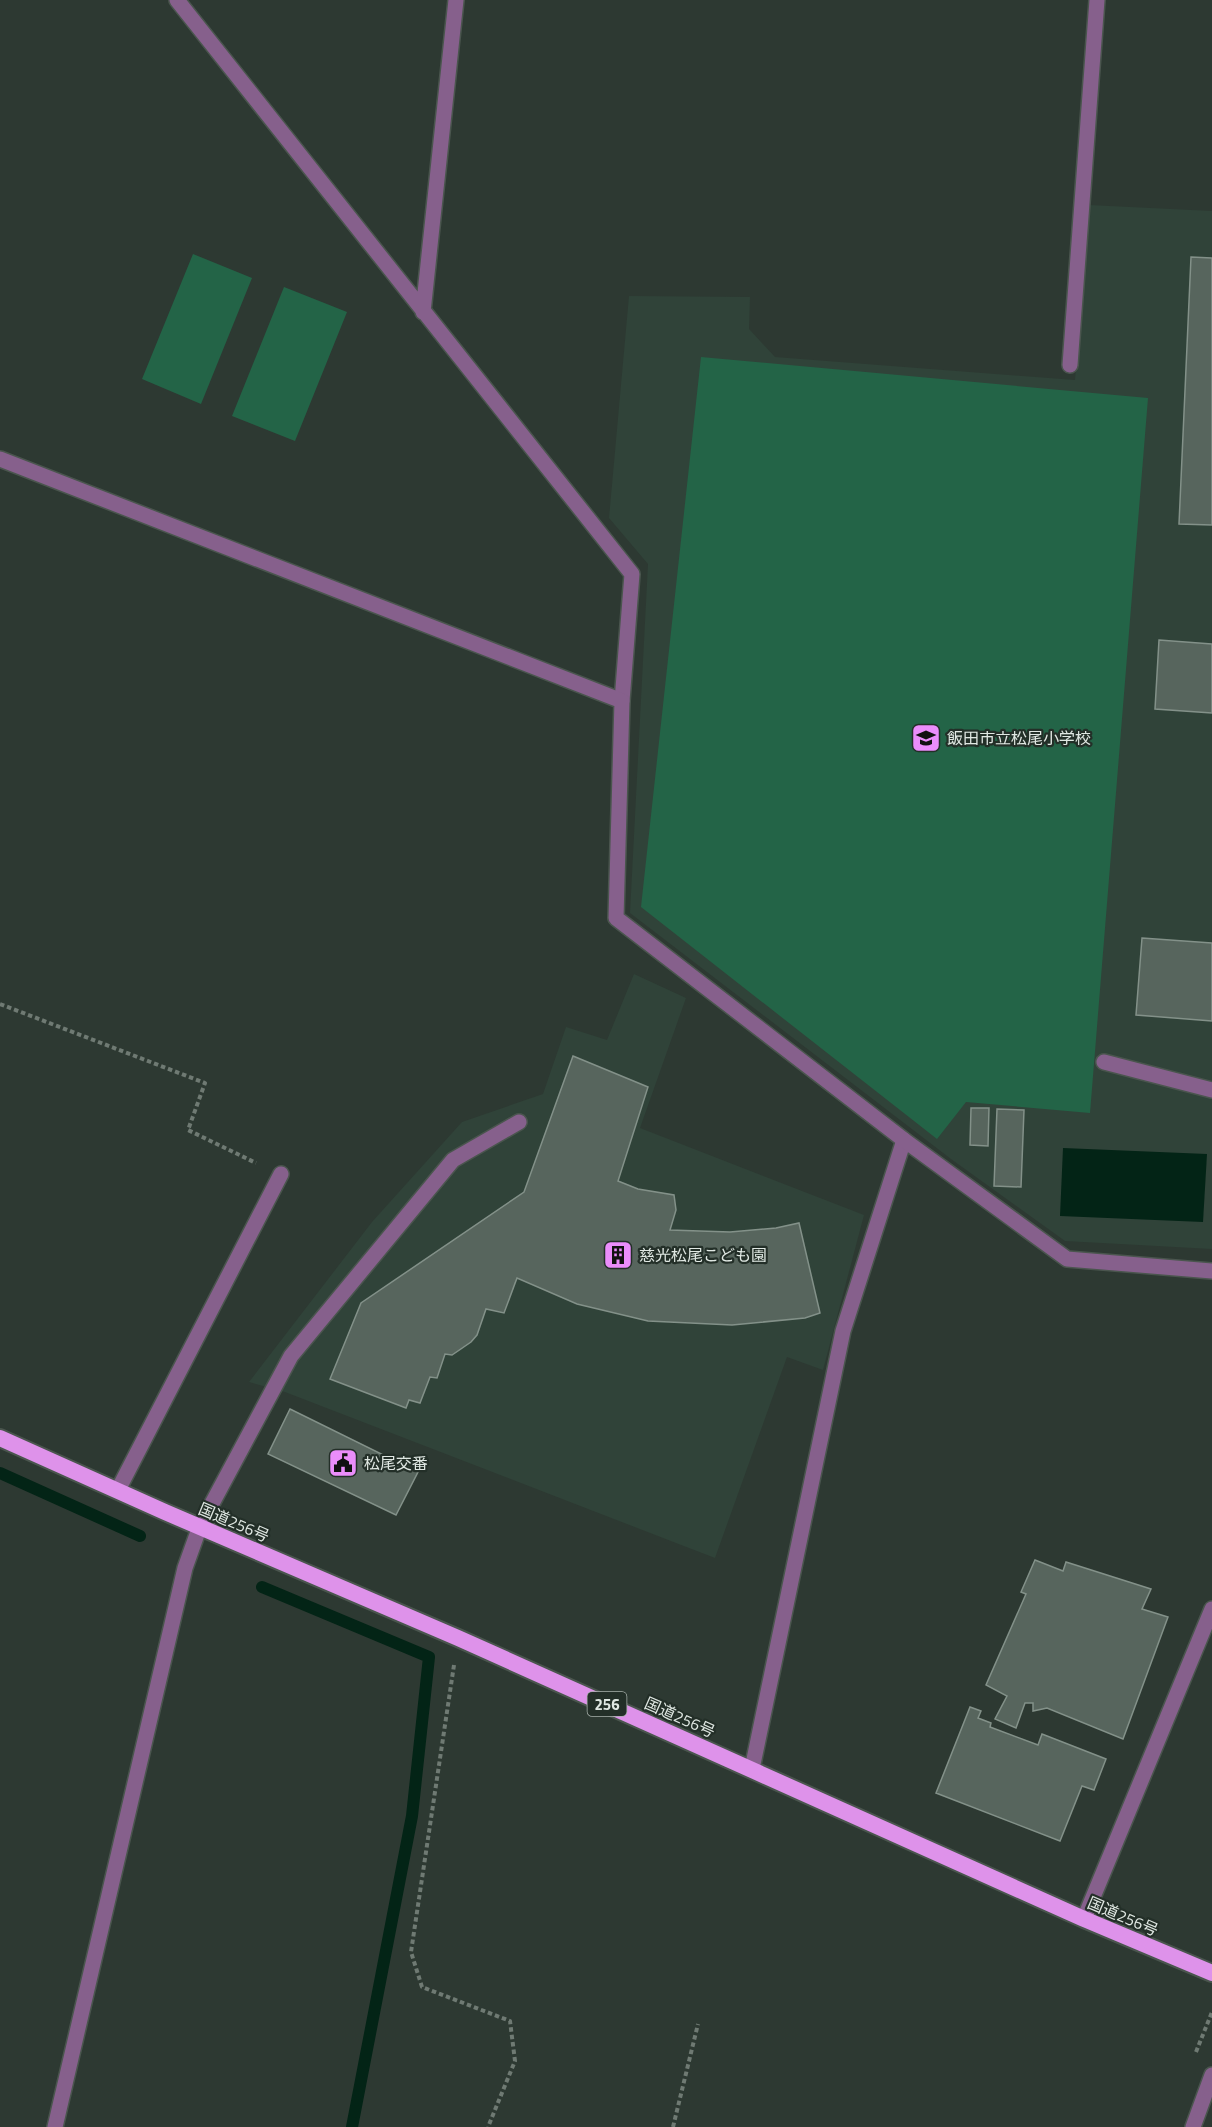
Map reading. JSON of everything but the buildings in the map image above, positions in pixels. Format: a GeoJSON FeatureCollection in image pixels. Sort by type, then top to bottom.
{"type":"FeatureCollection","features":[{"type":"Feature","properties":{"kind":"highway","name":"国道256号"},"geometry":{"type":"LineString","coordinates":[[0,1438],[458,1638],[1084,1919],[1212,1973]]}},
{"type":"Feature","properties":{"kind":"street"},"geometry":{"type":"LineString","coordinates":[[177,0],[632,574],[622,701],[616,918],[904,1140],[1067,1259],[1212,1270]]}},
{"type":"Feature","properties":{"kind":"street"},"geometry":{"type":"LineString","coordinates":[[423,312],[456,0]]}},
{"type":"Feature","properties":{"kind":"street"},"geometry":{"type":"LineString","coordinates":[[1070,365],[1097,0]]}},
{"type":"Feature","properties":{"kind":"street"},"geometry":{"type":"LineString","coordinates":[[0,459],[622,701]]}},
{"type":"Feature","properties":{"kind":"street"},"geometry":{"type":"LineString","coordinates":[[1104,1062],[1212,1090]]}},
{"type":"Feature","properties":{"kind":"street"},"geometry":{"type":"LineString","coordinates":[[55,2127],[118,1865],[185,1568],[200,1526],[291,1356],[453,1160],[519,1122]]}},
{"type":"Feature","properties":{"kind":"street"},"geometry":{"type":"LineString","coordinates":[[752,1769],[843,1331],[904,1140]]}},
{"type":"Feature","properties":{"kind":"street"},"geometry":{"type":"LineString","coordinates":[[118,1490],[281,1174]]}},
{"type":"Feature","properties":{"kind":"street"},"geometry":{"type":"LineString","coordinates":[[1084,1919],[1212,1609]]}},
{"type":"Feature","properties":{"kind":"street"},"geometry":{"type":"LineString","coordinates":[[1193,2127],[1212,2075]]}},
{"type":"Feature","properties":{"kind":"path"},"geometry":{"type":"LineString","coordinates":[[0,1004],[205,1083],[188,1130],[281,1174]]}},
{"type":"Feature","properties":{"kind":"path"},"geometry":{"type":"LineString","coordinates":[[458,1638],[411,1952],[422,1987],[510,2021],[515,2061],[488,2127]]}},
{"type":"Feature","properties":{"kind":"path"},"geometry":{"type":"LineString","coordinates":[[1195,2054],[1212,2012]]}},
{"type":"Feature","properties":{"kind":"path"},"geometry":{"type":"LineString","coordinates":[[673,2127],[698,2024]]}},
{"type":"Feature","properties":{"kind":"shaded area","name":"飯田市立松尾小学校"},"geometry":{"type":"Polygon","coordinates":[[[1089,205],[1212,211],[1212,1249],[1065,1241],[951,1159],[630,913],[648,564],[609,518],[629,296],[750,297],[749,329],[775,357],[1075,380],[1089,205]]]}},
{"type":"Feature","properties":{"kind":"shaded area"},"geometry":{"type":"Polygon","coordinates":[[[634,974],[686,998],[640,1128],[864,1215],[823,1370],[787,1357],[715,1558],[285,1392],[249,1382],[372,1222],[462,1122],[543,1094],[566,1027],[607,1040],[634,974]]]}},
{"type":"Feature","properties":{"kind":"shaded area"},"geometry":{"type":"Polygon","coordinates":[[[1063,1148],[1207,1154],[1203,1222],[1060,1216],[1063,1148]]]}},
{"type":"Feature","properties":{"kind":"green space"},"geometry":{"type":"Polygon","coordinates":[[[193,254],[252,278],[201,404],[142,379],[193,254]]]}},
{"type":"Feature","properties":{"kind":"green space"},"geometry":{"type":"Polygon","coordinates":[[[284,287],[347,312],[295,441],[232,416],[284,287]]]}},
{"type":"Feature","properties":{"kind":"green space","name":"飯田市立松尾小学校"},"geometry":{"type":"Polygon","coordinates":[[[701,357],[1148,398],[1090,1113],[966,1102],[937,1139],[641,907],[701,357]]]}},
{"type":"Feature","properties":{"kind":"waterway"},"geometry":{"type":"LineString","coordinates":[[0,1473],[140,1536]]}},
{"type":"Feature","properties":{"kind":"waterway"},"geometry":{"type":"LineString","coordinates":[[262,1587],[429,1657],[412,1816],[352,2127]]}},
{"type":"Feature","properties":{"kind":"place","name":"飯田市立松尾小学校"},"geometry":{"type":"Point","coordinates":[926,738]}},
{"type":"Feature","properties":{"kind":"place","name":"慈光松尾こども園"},"geometry":{"type":"Point","coordinates":[618,1255]}},
{"type":"Feature","properties":{"kind":"place","name":"松尾交番"},"geometry":{"type":"Point","coordinates":[343,1463]}}]}
